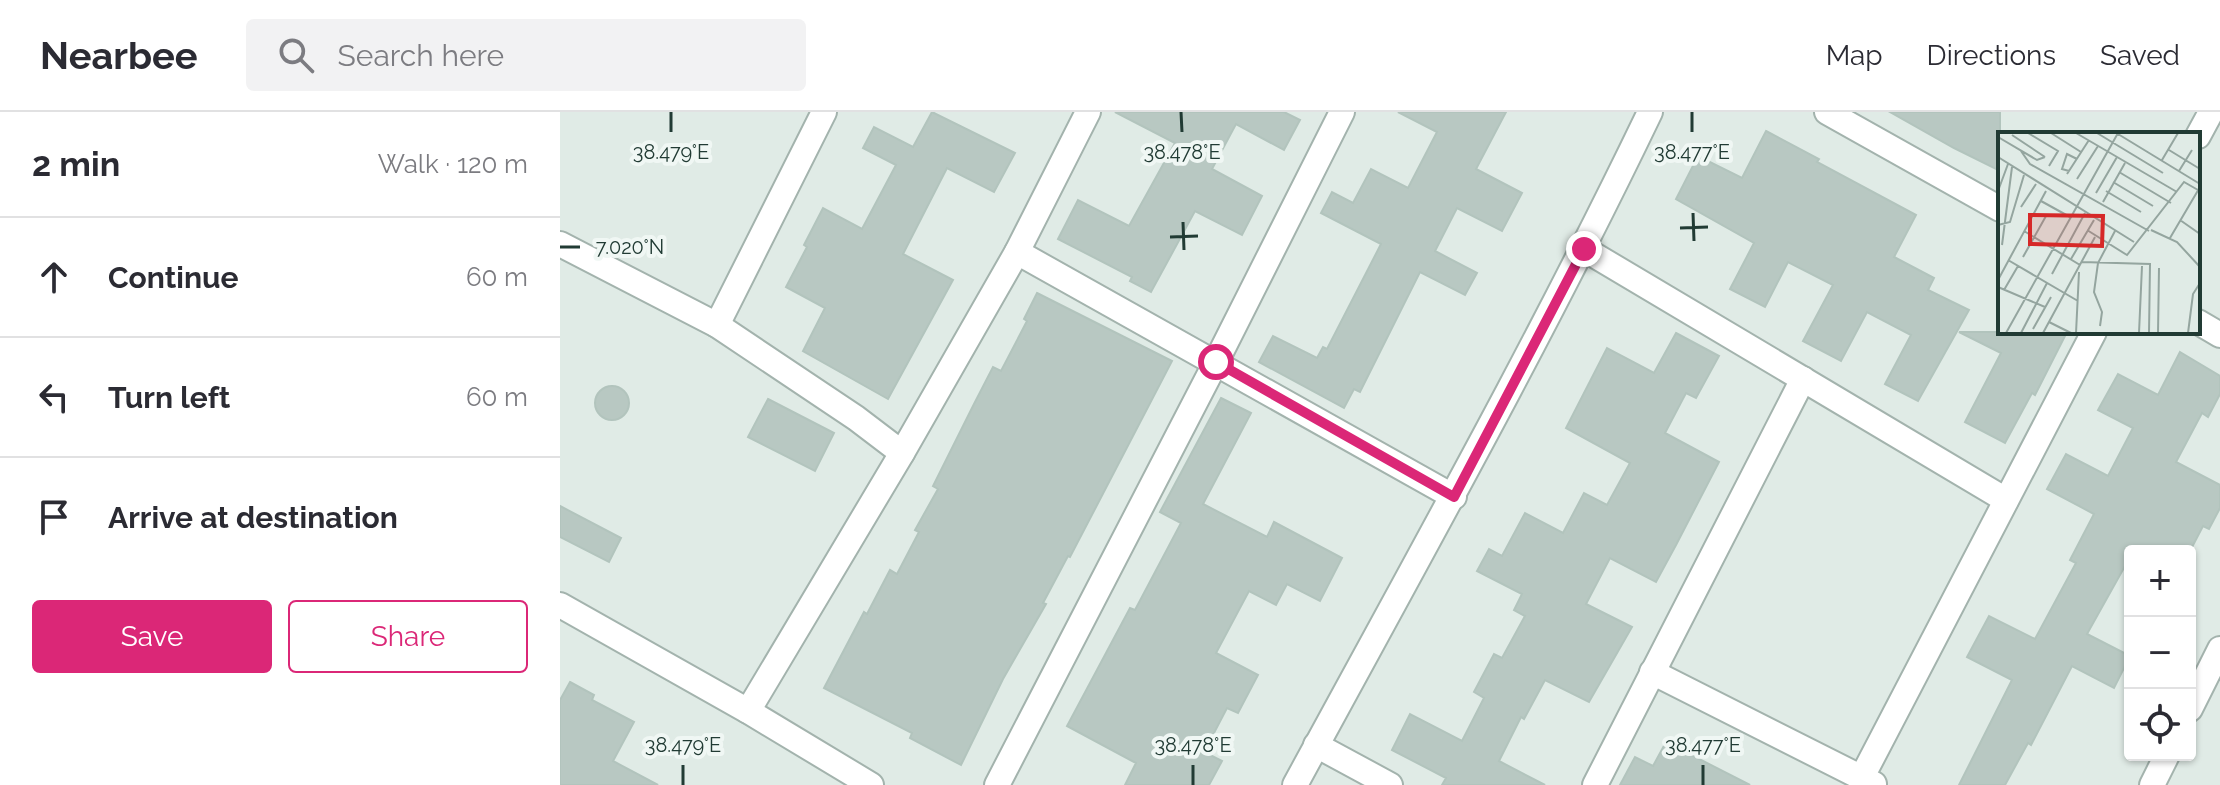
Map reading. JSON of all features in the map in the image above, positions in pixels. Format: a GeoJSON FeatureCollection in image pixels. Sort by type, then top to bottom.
{"type":"FeatureCollection","features":[{"type":"Feature","properties":{"kind":"street"},"geometry":{"type":"LineString","coordinates":[[717,325],[824,112]]}},
{"type":"Feature","properties":{"kind":"street"},"geometry":{"type":"LineString","coordinates":[[748,711],[902,453],[1017,252],[1088,112]]}},
{"type":"Feature","properties":{"kind":"street"},"geometry":{"type":"LineString","coordinates":[[997,785],[1342,112]]}},
{"type":"Feature","properties":{"kind":"street"},"geometry":{"type":"LineString","coordinates":[[1295,785],[1454,497],[1584,249],[1650,112]]}},
{"type":"Feature","properties":{"kind":"street"},"geometry":{"type":"LineString","coordinates":[[1827,112],[1998,208]]}},
{"type":"Feature","properties":{"kind":"street"},"geometry":{"type":"LineString","coordinates":[[2200,132],[2211,112]]}},
{"type":"Feature","properties":{"kind":"street"},"geometry":{"type":"LineString","coordinates":[[560,244],[717,325],[856,418],[902,453]]}},
{"type":"Feature","properties":{"kind":"street"},"geometry":{"type":"LineString","coordinates":[[1584,249],[2006,500]]}},
{"type":"Feature","properties":{"kind":"street"},"geometry":{"type":"LineString","coordinates":[[1017,252],[1454,497]]}},
{"type":"Feature","properties":{"kind":"street"},"geometry":{"type":"LineString","coordinates":[[2200,323],[2220,335]]}},
{"type":"Feature","properties":{"kind":"street"},"geometry":{"type":"LineString","coordinates":[[1652,672],[1869,781],[2006,500],[2093,334]]}},
{"type":"Feature","properties":{"kind":"street"},"geometry":{"type":"LineString","coordinates":[[1595,785],[1803,379]]}},
{"type":"Feature","properties":{"kind":"street"},"geometry":{"type":"LineString","coordinates":[[560,605],[748,711],[871,785]]}},
{"type":"Feature","properties":{"kind":"street"},"geometry":{"type":"LineString","coordinates":[[2196,697],[2220,649]]}},
{"type":"Feature","properties":{"kind":"street"},"geometry":{"type":"LineString","coordinates":[[1316,745],[1390,785]]}},
{"type":"Feature","properties":{"kind":"street"},"geometry":{"type":"LineString","coordinates":[[2152,785],[2164,761]]}},
{"type":"Feature","properties":{"kind":"building"},"geometry":{"type":"Polygon","coordinates":[[[932,112],[1015,153],[994,192],[947,168],[903,254],[953,280],[888,399],[803,351],[825,308],[786,287],[823,208],[862,229],[896,165],[863,148],[874,127],[913,147],[932,112]]]}},
{"type":"Feature","properties":{"kind":"building"},"geometry":{"type":"Polygon","coordinates":[[[1115,112],[1284,112],[1300,120],[1284,150],[1236,124],[1212,169],[1262,196],[1242,235],[1195,211],[1151,292],[1130,281],[1132,277],[1058,239],[1078,200],[1129,226],[1175,143],[1115,112]]]}},
{"type":"Feature","properties":{"kind":"building"},"geometry":{"type":"Polygon","coordinates":[[[1398,112],[1506,112],[1476,169],[1522,193],[1502,231],[1457,208],[1435,251],[1477,273],[1465,295],[1420,272],[1360,392],[1354,389],[1344,408],[1259,362],[1273,336],[1317,358],[1323,347],[1327,349],[1381,244],[1321,213],[1332,192],[1353,203],[1371,169],[1408,188],[1437,132],[1398,112]]]}},
{"type":"Feature","properties":{"kind":"building"},"geometry":{"type":"Polygon","coordinates":[[[1890,112],[2000,112],[1998,170],[1890,112]]]}},
{"type":"Feature","properties":{"kind":"building"},"geometry":{"type":"Polygon","coordinates":[[[1766,131],[1916,215],[1894,257],[1934,278],[1928,290],[1969,310],[1918,401],[1885,384],[1911,335],[1867,312],[1841,361],[1803,341],[1833,285],[1788,262],[1765,307],[1730,289],[1754,243],[1676,199],[1698,156],[1742,178],[1766,131]]]}},
{"type":"Feature","properties":{"kind":"building"},"geometry":{"type":"Polygon","coordinates":[[[1037,293],[1172,361],[1043,603],[1046,604],[1003,679],[961,765],[910,738],[912,733],[824,688],[890,570],[897,574],[919,532],[915,530],[938,489],[933,486],[993,367],[1001,371],[1027,321],[1024,319],[1037,293]]]}},
{"type":"Feature","properties":{"kind":"building"},"geometry":{"type":"Polygon","coordinates":[[[1959,332],[2066,334],[2035,395],[2032,393],[2005,443],[1965,422],[2001,353],[1959,332]]]}},
{"type":"Feature","properties":{"kind":"building"},"geometry":{"type":"Polygon","coordinates":[[[1676,333],[1719,356],[1696,398],[1686,393],[1665,433],[1719,462],[1656,582],[1610,558],[1586,604],[1632,627],[1589,702],[1545,680],[1524,719],[1521,717],[1499,761],[1545,785],[1442,785],[1446,778],[1392,750],[1410,714],[1462,741],[1484,698],[1474,692],[1494,654],[1502,658],[1525,616],[1514,610],[1522,594],[1477,571],[1489,549],[1502,556],[1525,513],[1563,533],[1584,493],[1607,505],[1630,463],[1566,428],[1607,348],[1654,373],[1676,333]]]}},
{"type":"Feature","properties":{"kind":"building"},"geometry":{"type":"Polygon","coordinates":[[[2180,352],[2220,376],[2220,394],[2208,417],[2202,413],[2176,462],[2220,485],[2220,508],[2209,529],[2203,526],[2193,545],[2124,545],[2124,568],[2087,634],[2124,653],[2124,668],[2114,688],[2072,666],[2031,745],[2028,743],[2005,785],[1959,785],[2012,680],[1967,657],[1989,616],[2035,639],[2076,563],[2070,560],[2094,514],[2047,489],[2066,454],[2108,476],[2133,428],[2098,410],[2118,374],[2158,395],[2180,352]]]}},
{"type":"Feature","properties":{"kind":"building"},"geometry":{"type":"Polygon","coordinates":[[[612,386],[624,391],[629,403],[624,415],[612,420],[600,415],[595,403],[600,391],[612,386]]]}},
{"type":"Feature","properties":{"kind":"building"},"geometry":{"type":"Polygon","coordinates":[[[1221,398],[1251,413],[1203,504],[1267,537],[1274,522],[1342,558],[1320,601],[1287,584],[1276,605],[1249,591],[1216,653],[1258,675],[1238,713],[1227,708],[1204,752],[1222,761],[1209,785],[1125,785],[1136,763],[1067,726],[1130,608],[1135,610],[1181,523],[1160,512],[1221,398]]]}},
{"type":"Feature","properties":{"kind":"building"},"geometry":{"type":"Polygon","coordinates":[[[768,399],[834,433],[815,471],[748,437],[768,399]]]}},
{"type":"Feature","properties":{"kind":"building"},"geometry":{"type":"Polygon","coordinates":[[[560,506],[621,538],[609,562],[560,537],[560,506]]]}},
{"type":"Feature","properties":{"kind":"building"},"geometry":{"type":"Polygon","coordinates":[[[570,682],[594,695],[592,700],[634,722],[613,761],[658,785],[560,785],[560,700],[570,682]]]}},
{"type":"Feature","properties":{"kind":"building"},"geometry":{"type":"Polygon","coordinates":[[[1666,742],[1750,785],[1620,785],[1635,757],[1653,766],[1666,742]]]}},
{"type":"Feature","properties":{"kind":"route"},"geometry":{"type":"LineString","coordinates":[[1216,362],[1454,497],[1584,249]]}}]}
